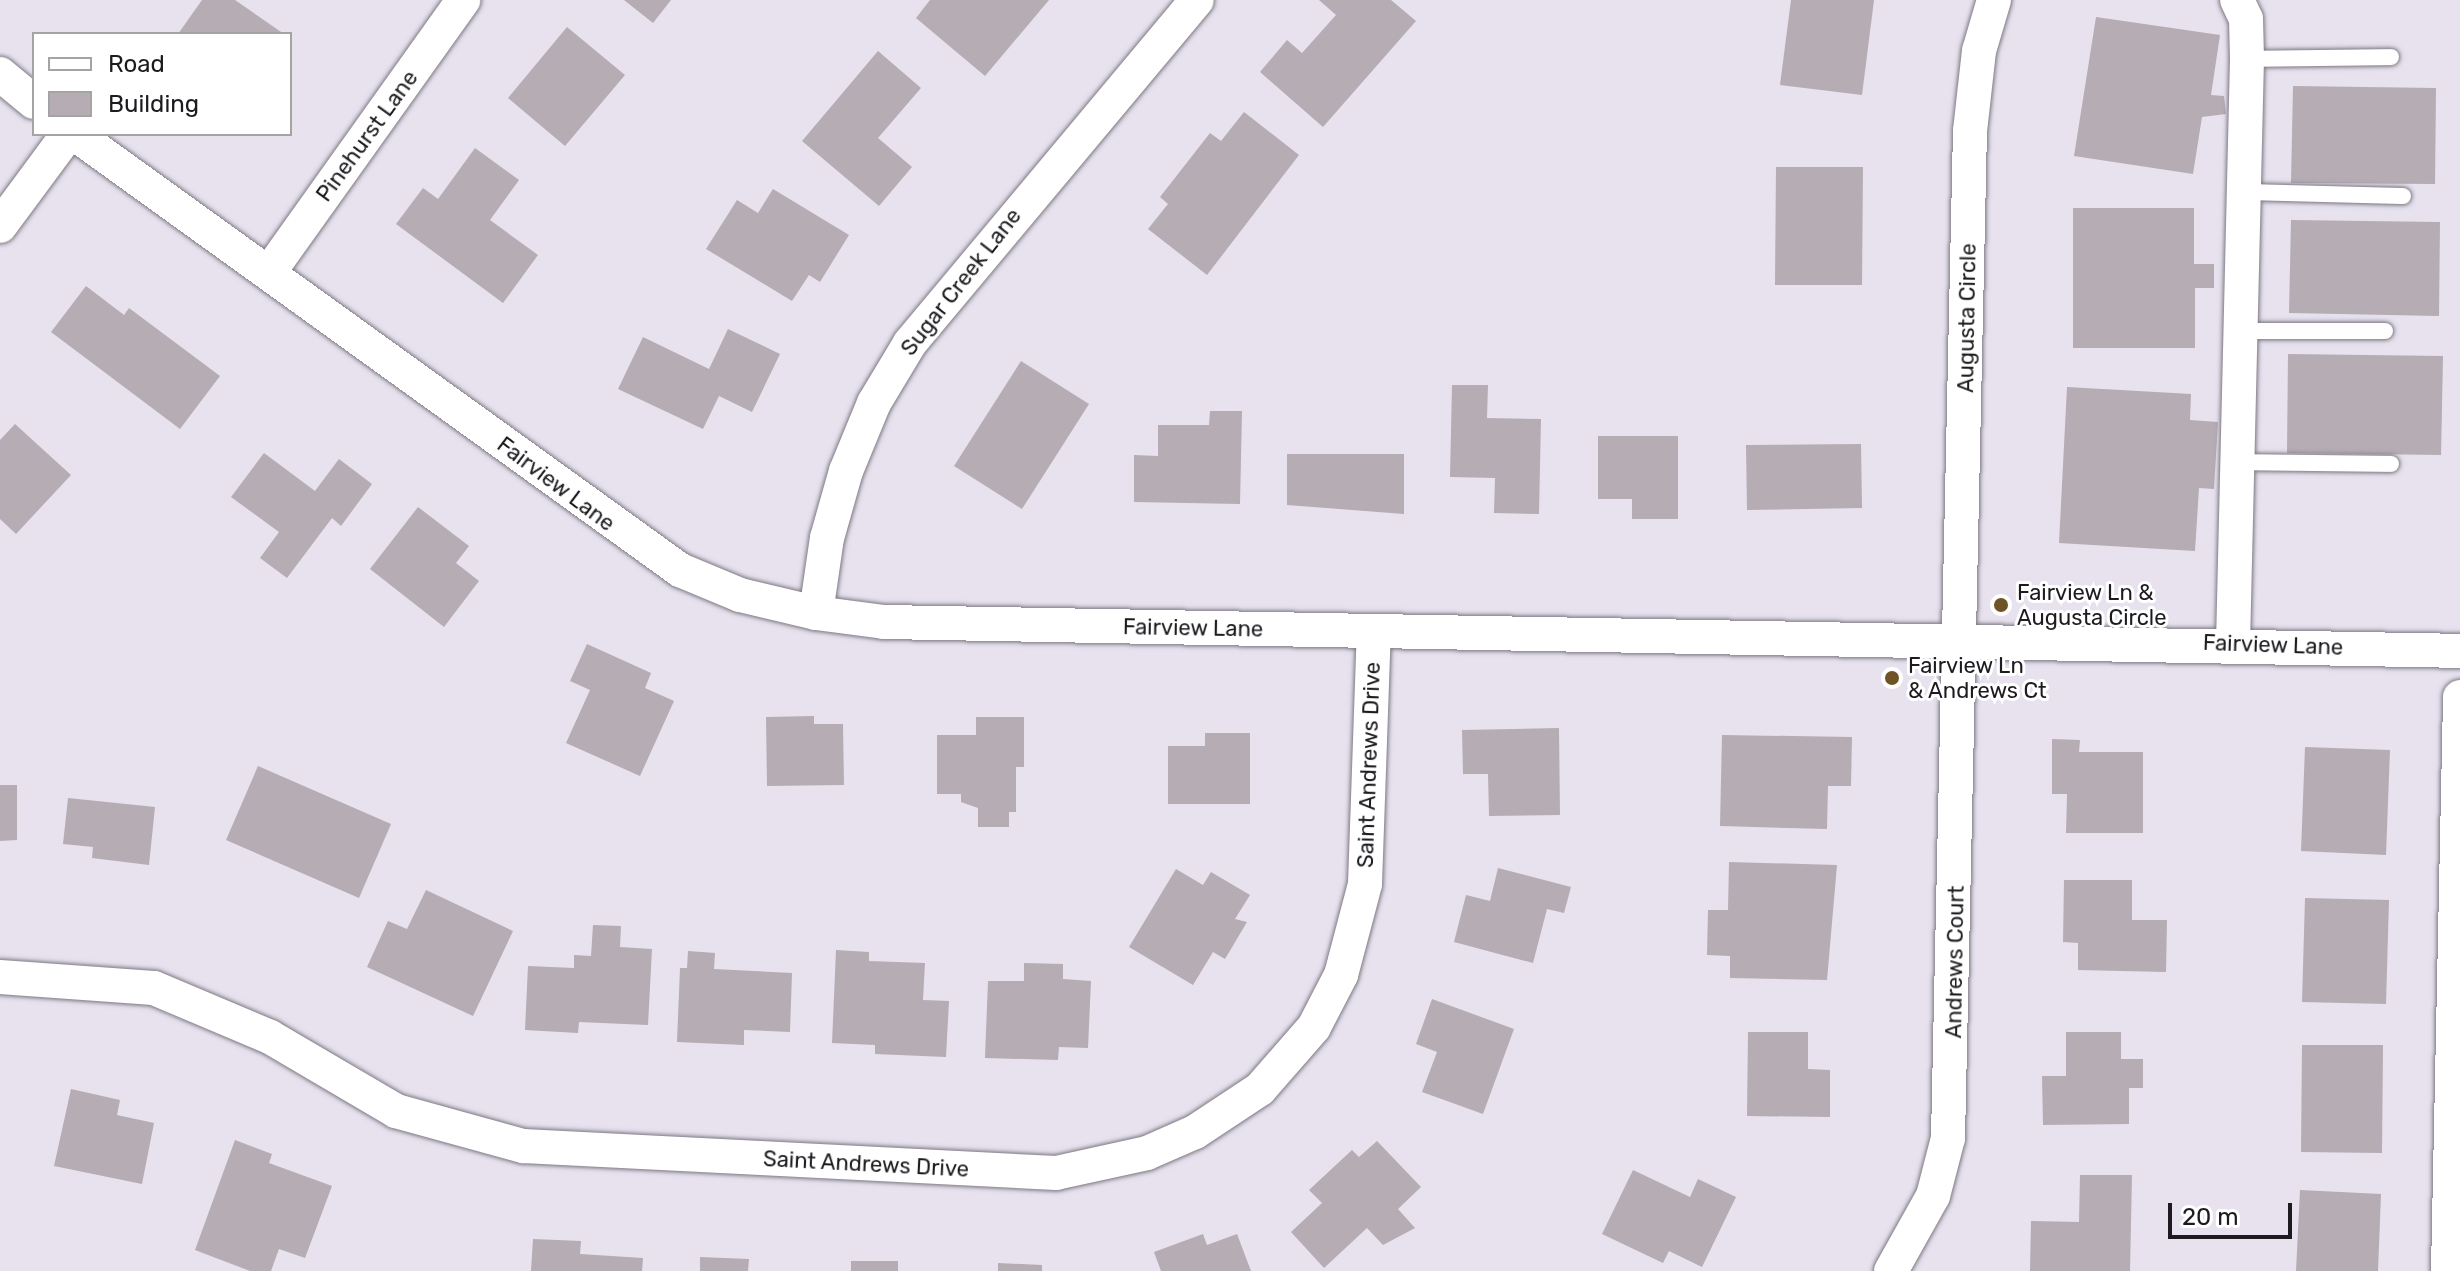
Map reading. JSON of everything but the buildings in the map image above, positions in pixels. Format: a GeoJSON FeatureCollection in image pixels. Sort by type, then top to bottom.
{"type":"FeatureCollection","features":[{"type":"Feature","properties":{"kind":"street","name":"Pinehurst Lane"},"geometry":{"type":"LineString","coordinates":[[270,271],[463,0]]}},
{"type":"Feature","properties":{"kind":"street","name":"Sugar Creek Lane"},"geometry":{"type":"LineString","coordinates":[[816,613],[827,538],[846,471],[874,403],[910,343],[1197,0]]}},
{"type":"Feature","properties":{"kind":"street","name":"Augusta Circle"},"geometry":{"type":"LineString","coordinates":[[1961,639],[1970,131],[1979,51],[1994,0]]}},
{"type":"Feature","properties":{"kind":"street"},"geometry":{"type":"LineString","coordinates":[[2233,644],[2247,59],[2246,19],[2237,0]]}},
{"type":"Feature","properties":{"kind":"street"},"geometry":{"type":"LineString","coordinates":[[0,74],[32,100]]}},
{"type":"Feature","properties":{"kind":"street"},"geometry":{"type":"LineString","coordinates":[[0,226],[67,136]]}},
{"type":"Feature","properties":{"kind":"street","name":"Fairview Lane"},"geometry":{"type":"LineString","coordinates":[[78,136],[270,271],[680,570],[740,595],[816,613],[884,622],[2233,644],[2460,651]]}},
{"type":"Feature","properties":{"kind":"street","name":"Saint Andrews Drive"},"geometry":{"type":"LineString","coordinates":[[0,977],[154,988],[270,1037],[396,1111],[523,1146],[1056,1173],[1147,1153],[1195,1132],[1260,1089],[1314,1027],[1341,975],[1365,884],[1374,631]]}},
{"type":"Feature","properties":{"kind":"street","name":"Andrews Court"},"geometry":{"type":"LineString","coordinates":[[1891,1271],[1933,1196],[1948,1138],[1961,639]]}},
{"type":"Feature","properties":{"kind":"street"},"geometry":{"type":"LineString","coordinates":[[2448,1271],[2456,1110],[2460,697]]}},
{"type":"Feature","properties":{"kind":"lane"},"geometry":{"type":"LineString","coordinates":[[2247,59],[2391,57]]}},
{"type":"Feature","properties":{"kind":"lane"},"geometry":{"type":"LineString","coordinates":[[2245,192],[2403,196]]}},
{"type":"Feature","properties":{"kind":"lane"},"geometry":{"type":"LineString","coordinates":[[2241,331],[2385,331]]}},
{"type":"Feature","properties":{"kind":"lane"},"geometry":{"type":"LineString","coordinates":[[2236,462],[2391,464]]}},
{"type":"Feature","properties":{"kind":"place","name":"Fairview Ln & Augusta Circle"},"geometry":{"type":"Point","coordinates":[2001,605]}},
{"type":"Feature","properties":{"kind":"place","name":"Fairview Ln & Andrews Ct"},"geometry":{"type":"Point","coordinates":[1892,678]}}]}
